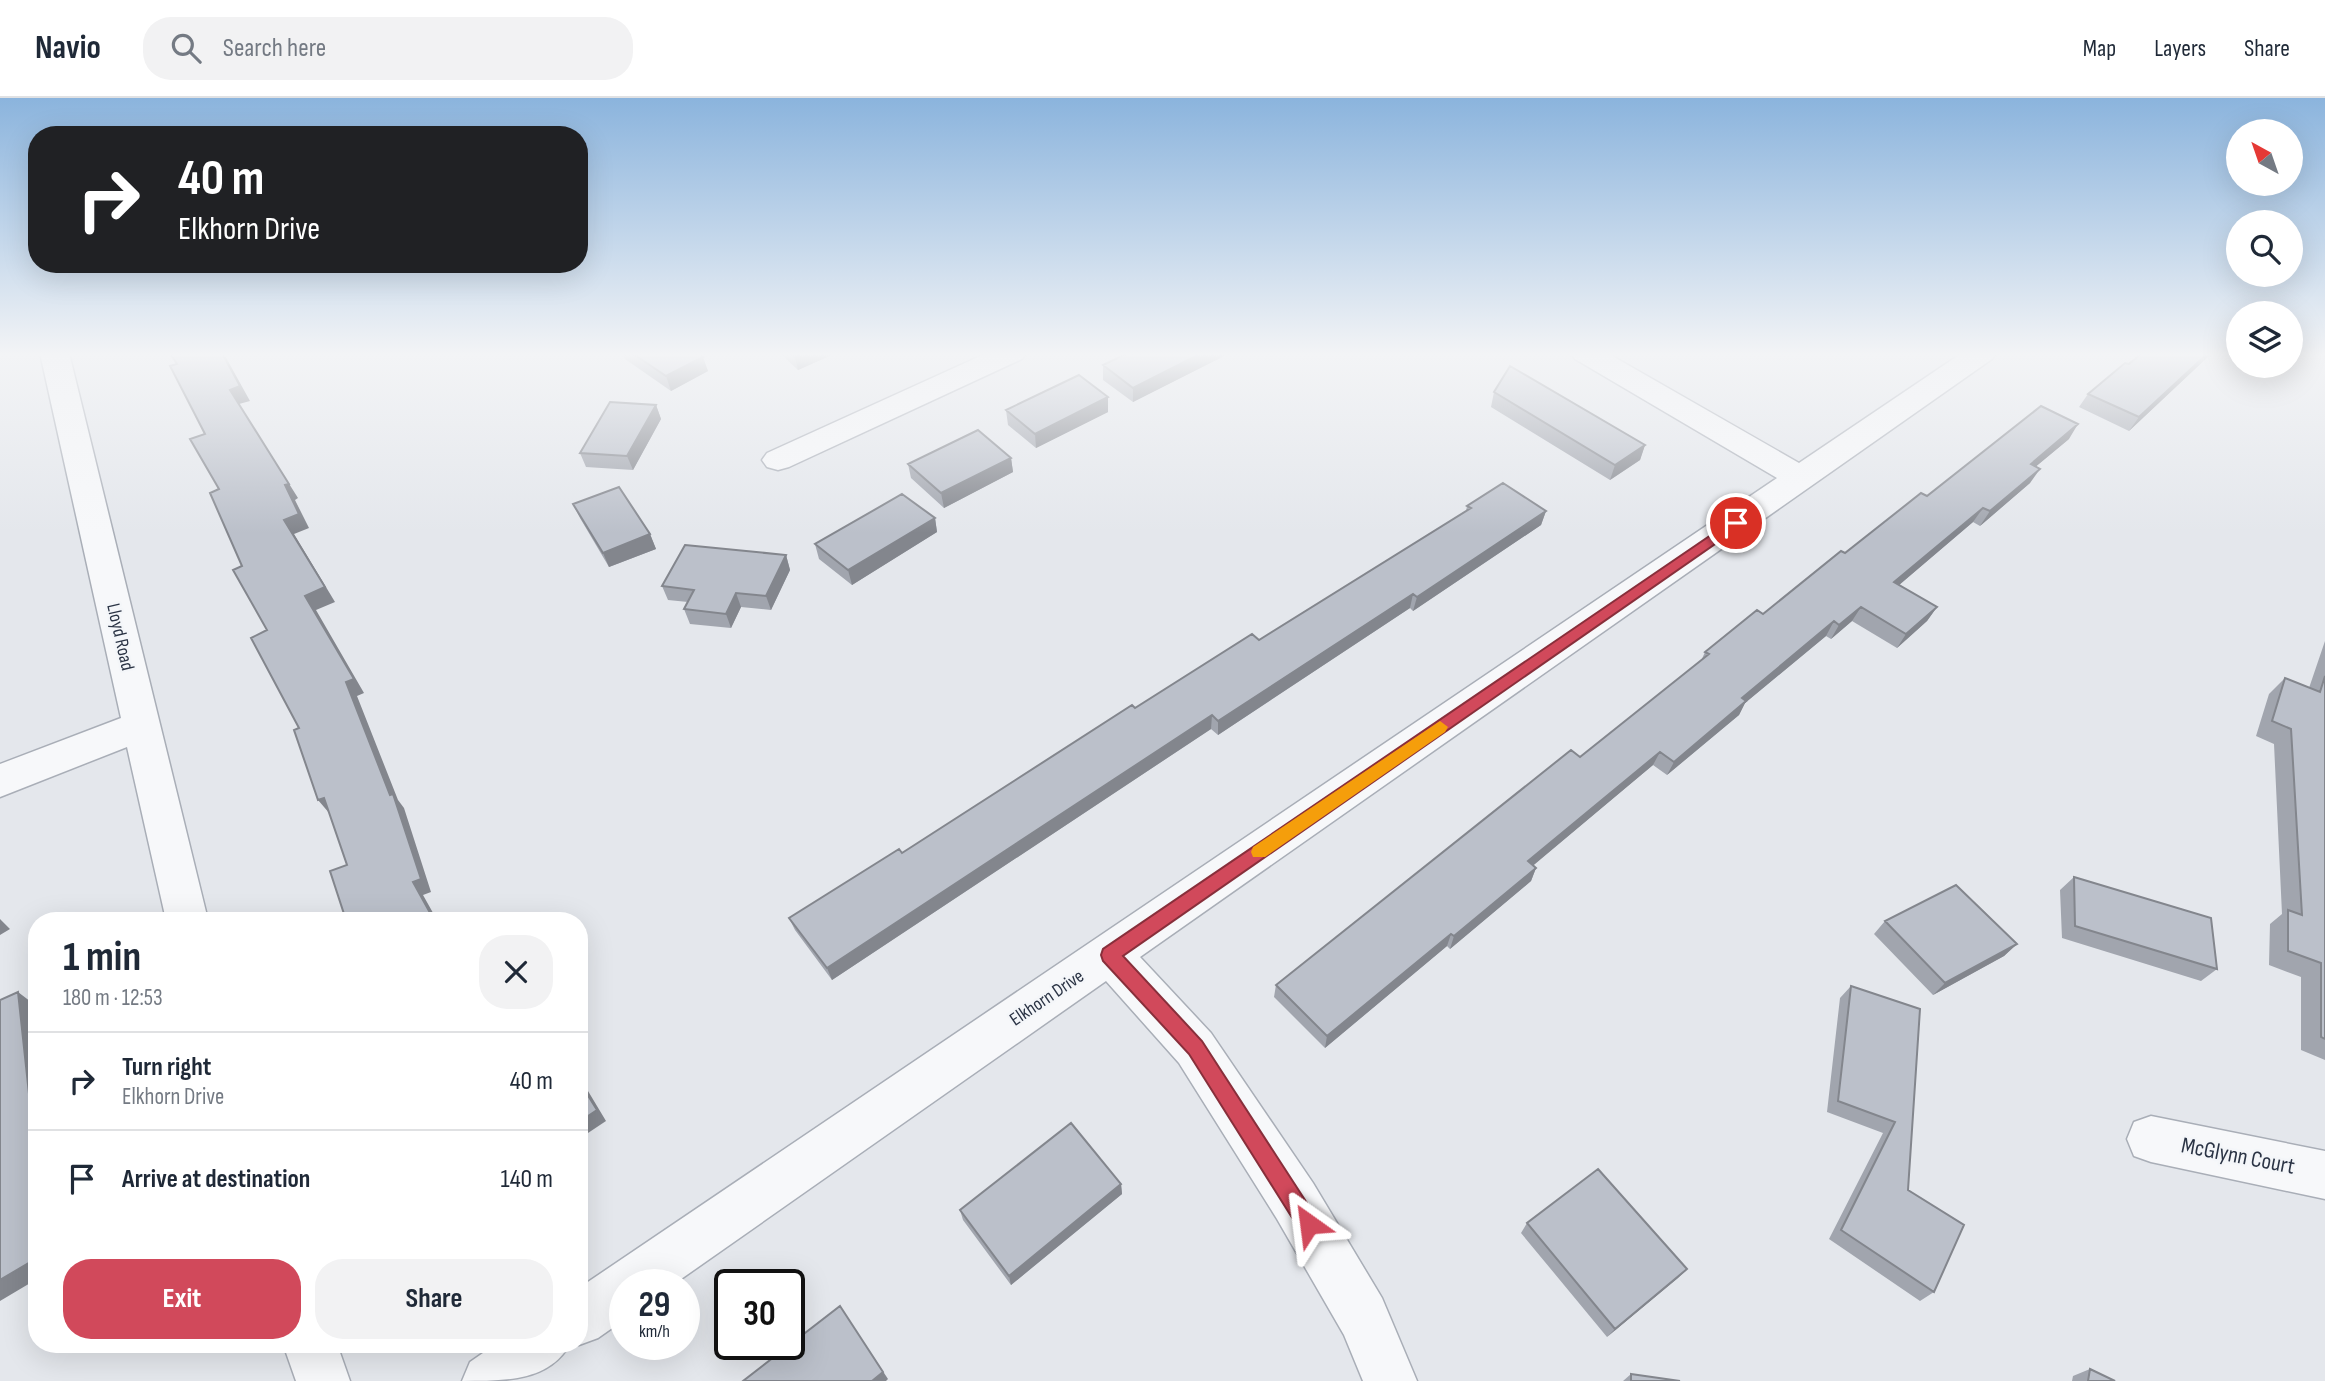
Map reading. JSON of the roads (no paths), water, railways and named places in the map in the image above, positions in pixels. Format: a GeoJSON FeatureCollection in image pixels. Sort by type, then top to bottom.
{"type":"FeatureCollection","features":[{"type":"Feature","properties":{"kind":"street","name":"Lloyd Road"},"geometry":{"type":"LineString","coordinates":[[68,413],[185,912]]}},
{"type":"Feature","properties":{"kind":"street"},"geometry":{"type":"LineString","coordinates":[[778,460],[881,413]]}},
{"type":"Feature","properties":{"kind":"street"},"geometry":{"type":"LineString","coordinates":[[1689,413],[1801,478]]}},
{"type":"Feature","properties":{"kind":"street","name":"Elkhorn Drive"},"geometry":{"type":"LineString","coordinates":[[652,1269],[1895,413]]}},
{"type":"Feature","properties":{"kind":"street"},"geometry":{"type":"LineString","coordinates":[[0,781],[140,726]]}},
{"type":"Feature","properties":{"kind":"street"},"geometry":{"type":"LineString","coordinates":[[1110,955],[1195,1048],[1295,1201],[1363,1317],[1390,1381]]}},
{"type":"Feature","properties":{"kind":"street","name":"McGlynn Court"},"geometry":{"type":"LineString","coordinates":[[2151,1139],[2325,1175]]}},
{"type":"Feature","properties":{"kind":"street"},"geometry":{"type":"LineString","coordinates":[[588,1313],[609,1299]]}},
{"type":"Feature","properties":{"kind":"street"},"geometry":{"type":"LineString","coordinates":[[313,1353],[323,1381]]}},
{"type":"Feature","properties":{"kind":"street"},"geometry":{"type":"LineString","coordinates":[[489,1381],[530,1353]]}}]}
